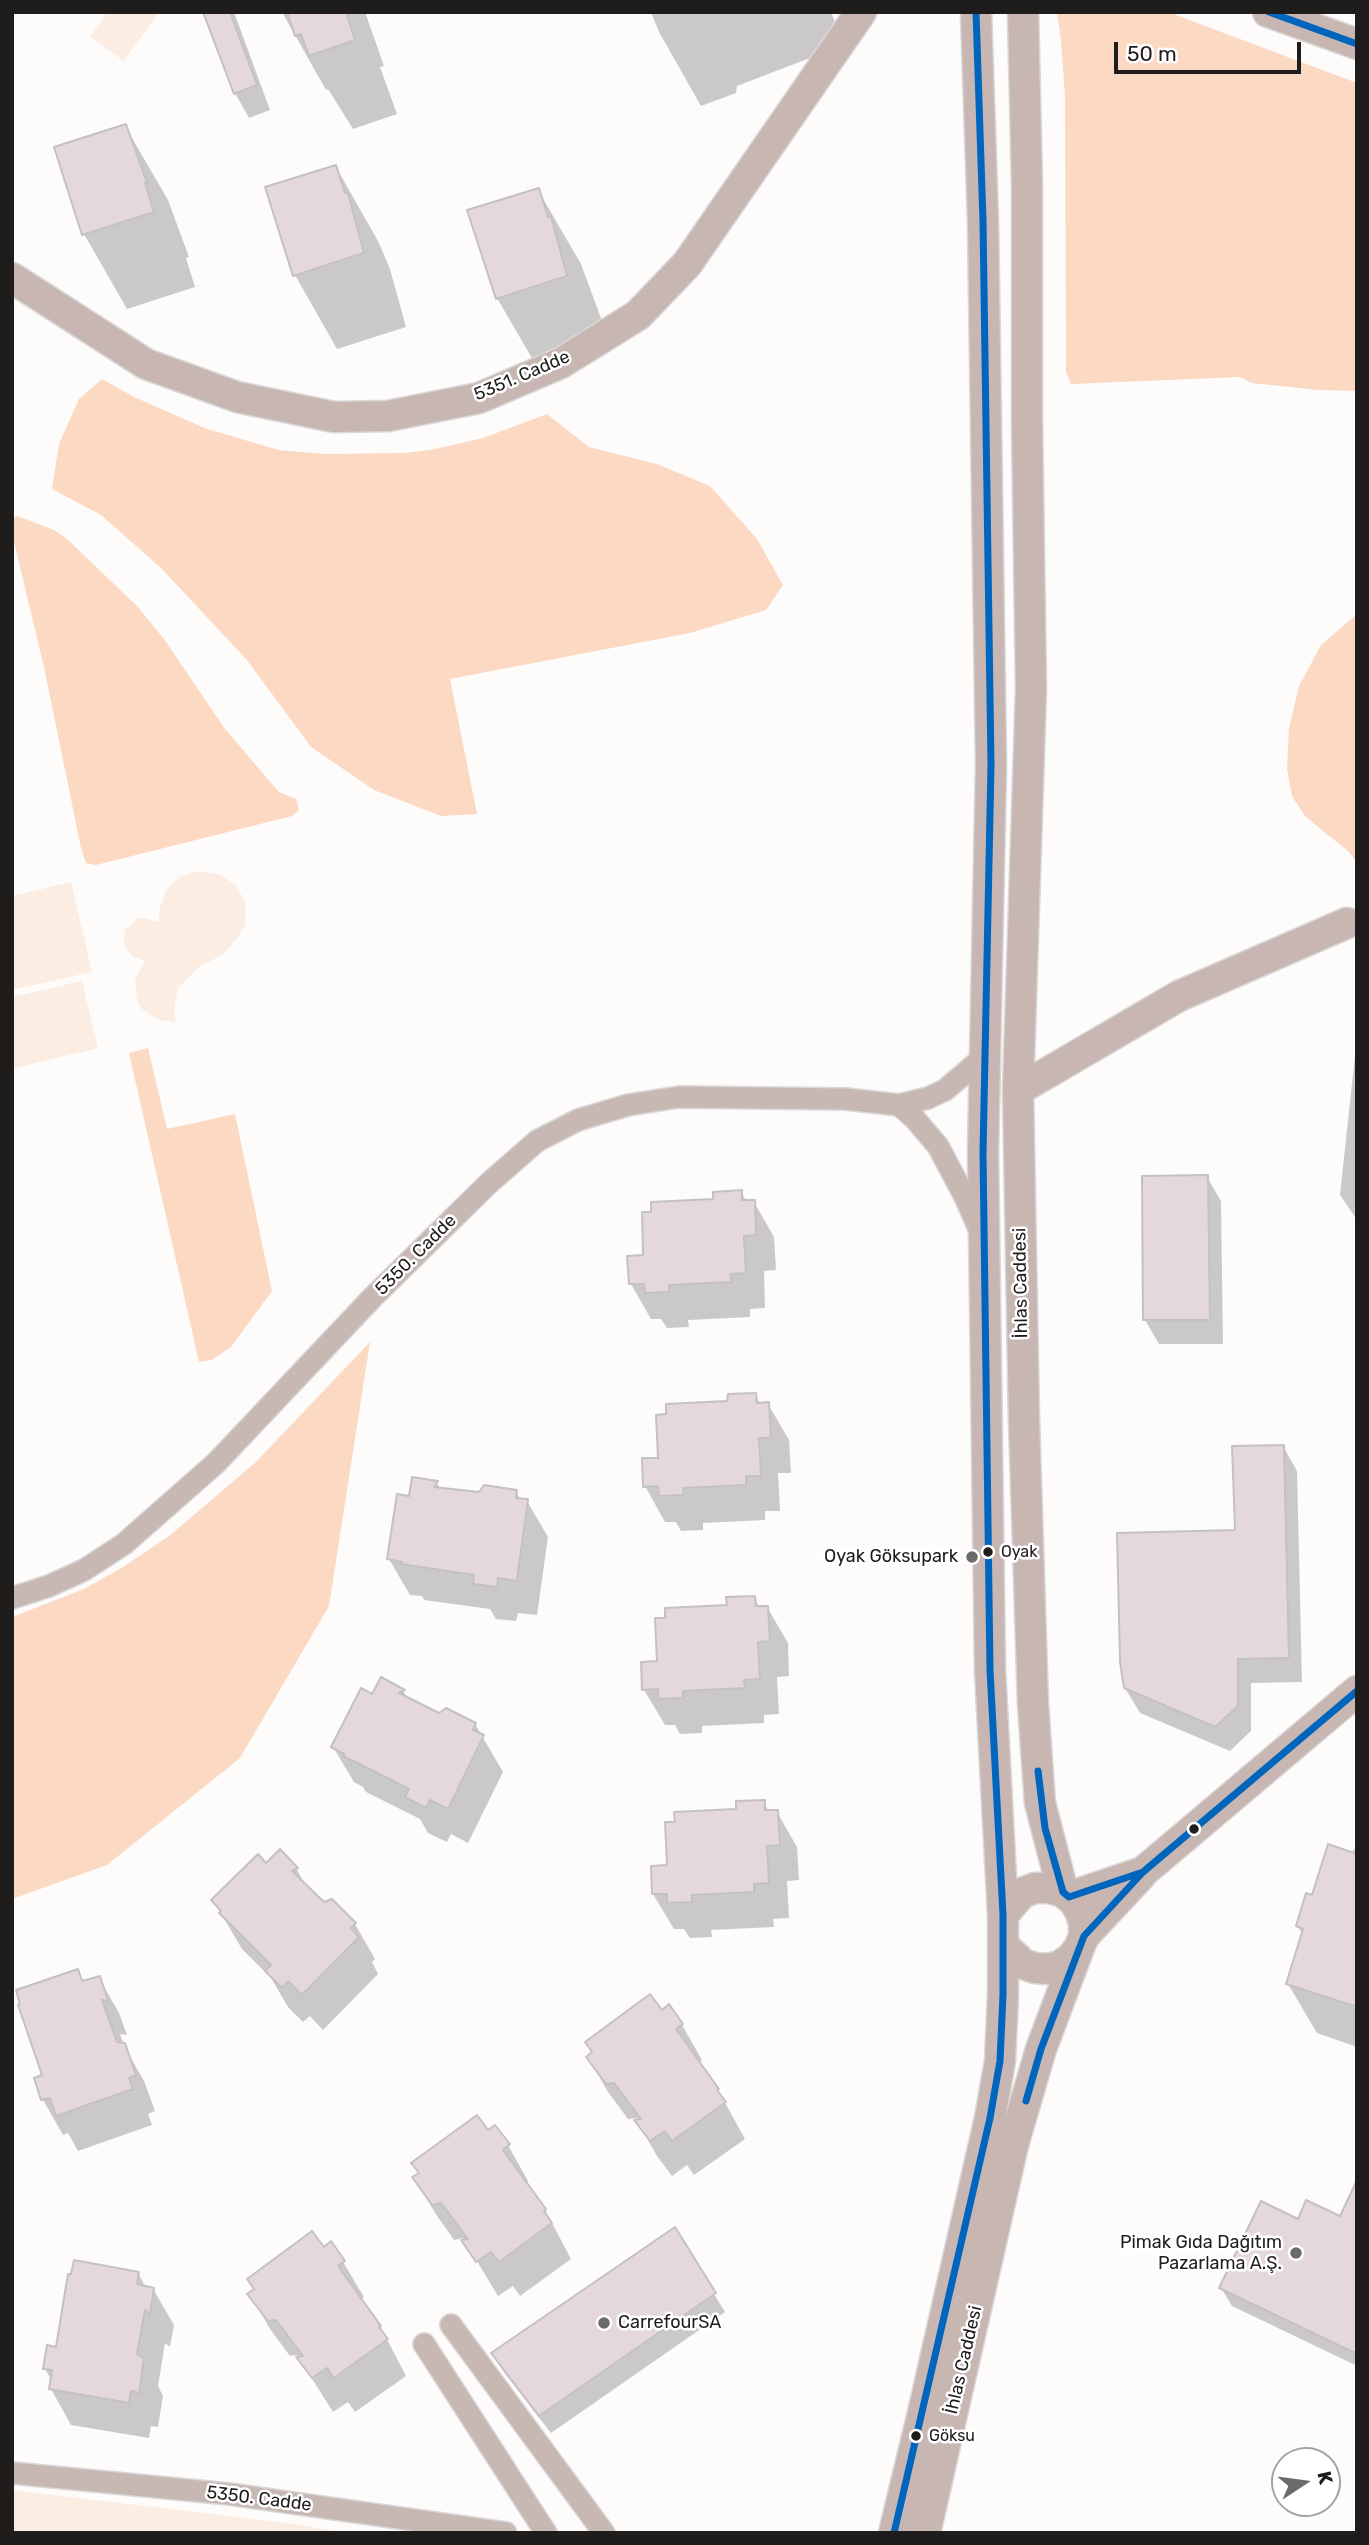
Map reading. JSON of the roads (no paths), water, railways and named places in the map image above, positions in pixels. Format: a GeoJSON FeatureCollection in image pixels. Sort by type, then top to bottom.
{"type":"FeatureCollection","features":[{"type":"Feature","properties":{"kind":"main road","name":"5351. Cadde"},"geometry":{"type":"LineString","coordinates":[[12,278],[145,365],[237,397],[334,417],[388,416],[479,398],[561,363],[638,315],[687,264],[861,12]]}},
{"type":"Feature","properties":{"kind":"main road","name":"İhlas Caddesi"},"geometry":{"type":"LineString","coordinates":[[976,12],[989,507],[991,765],[984,1241],[990,1670],[1003,1914]]}},
{"type":"Feature","properties":{"kind":"main road","name":"İhlas Caddesi"},"geometry":{"type":"LineString","coordinates":[[1023,12],[1031,688],[1018,1090],[1027,1551],[1033,1704],[1041,1803],[1066,1894]]}},
{"type":"Feature","properties":{"kind":"main road"},"geometry":{"type":"LineString","coordinates":[[1268,12],[1357,44]]}},
{"type":"Feature","properties":{"kind":"main road"},"geometry":{"type":"LineString","coordinates":[[1018,1090],[1179,996],[1348,923]]}},
{"type":"Feature","properties":{"kind":"main road"},"geometry":{"type":"LineString","coordinates":[[1081,1942],[1084,1923],[1080,1911],[1066,1894],[1049,1888],[1035,1888],[1022,1893],[1003,1914],[1003,1945],[1023,1964],[1048,1969],[1060,1966],[1071,1958],[1081,1942],[1143,1872],[1357,1691]]}},
{"type":"Feature","properties":{"kind":"main road"},"geometry":{"type":"LineString","coordinates":[[1066,1894],[1143,1872]]}},
{"type":"Feature","properties":{"kind":"main road","name":"İhlas Caddesi"},"geometry":{"type":"LineString","coordinates":[[925,2533],[1013,2145],[1041,2049],[1081,1942]]}},
{"type":"Feature","properties":{"kind":"main road","name":"İhlas Caddesi"},"geometry":{"type":"LineString","coordinates":[[894,2533],[990,2118],[1000,2061],[1003,1945]]}},
{"type":"Feature","properties":{"kind":"street","name":"5350. Cadde"},"geometry":{"type":"LineString","coordinates":[[12,1598],[49,1586],[84,1570],[124,1544],[216,1463],[372,1298],[488,1184],[537,1141],[578,1120],[628,1105],[678,1097],[846,1099],[899,1105],[928,1098],[945,1090],[985,1046]]}},
{"type":"Feature","properties":{"kind":"street"},"geometry":{"type":"LineString","coordinates":[[899,1105],[938,1146],[984,1241]]}},
{"type":"Feature","properties":{"kind":"street"},"geometry":{"type":"LineString","coordinates":[[451,2325],[604,2533]]}},
{"type":"Feature","properties":{"kind":"street"},"geometry":{"type":"LineString","coordinates":[[424,2344],[545,2533]]}},
{"type":"Feature","properties":{"kind":"street","name":"5350. Cadde"},"geometry":{"type":"LineString","coordinates":[[12,2473],[229,2494],[506,2533]]}},
{"type":"Feature","properties":{"kind":"place","name":"Oyak"},"geometry":{"type":"Point","coordinates":[988,1552]}},
{"type":"Feature","properties":{"kind":"place","name":"Oyak Göksupark"},"geometry":{"type":"Point","coordinates":[972,1557]}},
{"type":"Feature","properties":{"kind":"place","name":"Pimak Gıda Dağıtım Pazarlama A.Ş."},"geometry":{"type":"Point","coordinates":[1296,2253]}},
{"type":"Feature","properties":{"kind":"place","name":"CarrefourSA"},"geometry":{"type":"Point","coordinates":[604,2323]}},
{"type":"Feature","properties":{"kind":"place","name":"Göksu"},"geometry":{"type":"Point","coordinates":[916,2436]}}]}
